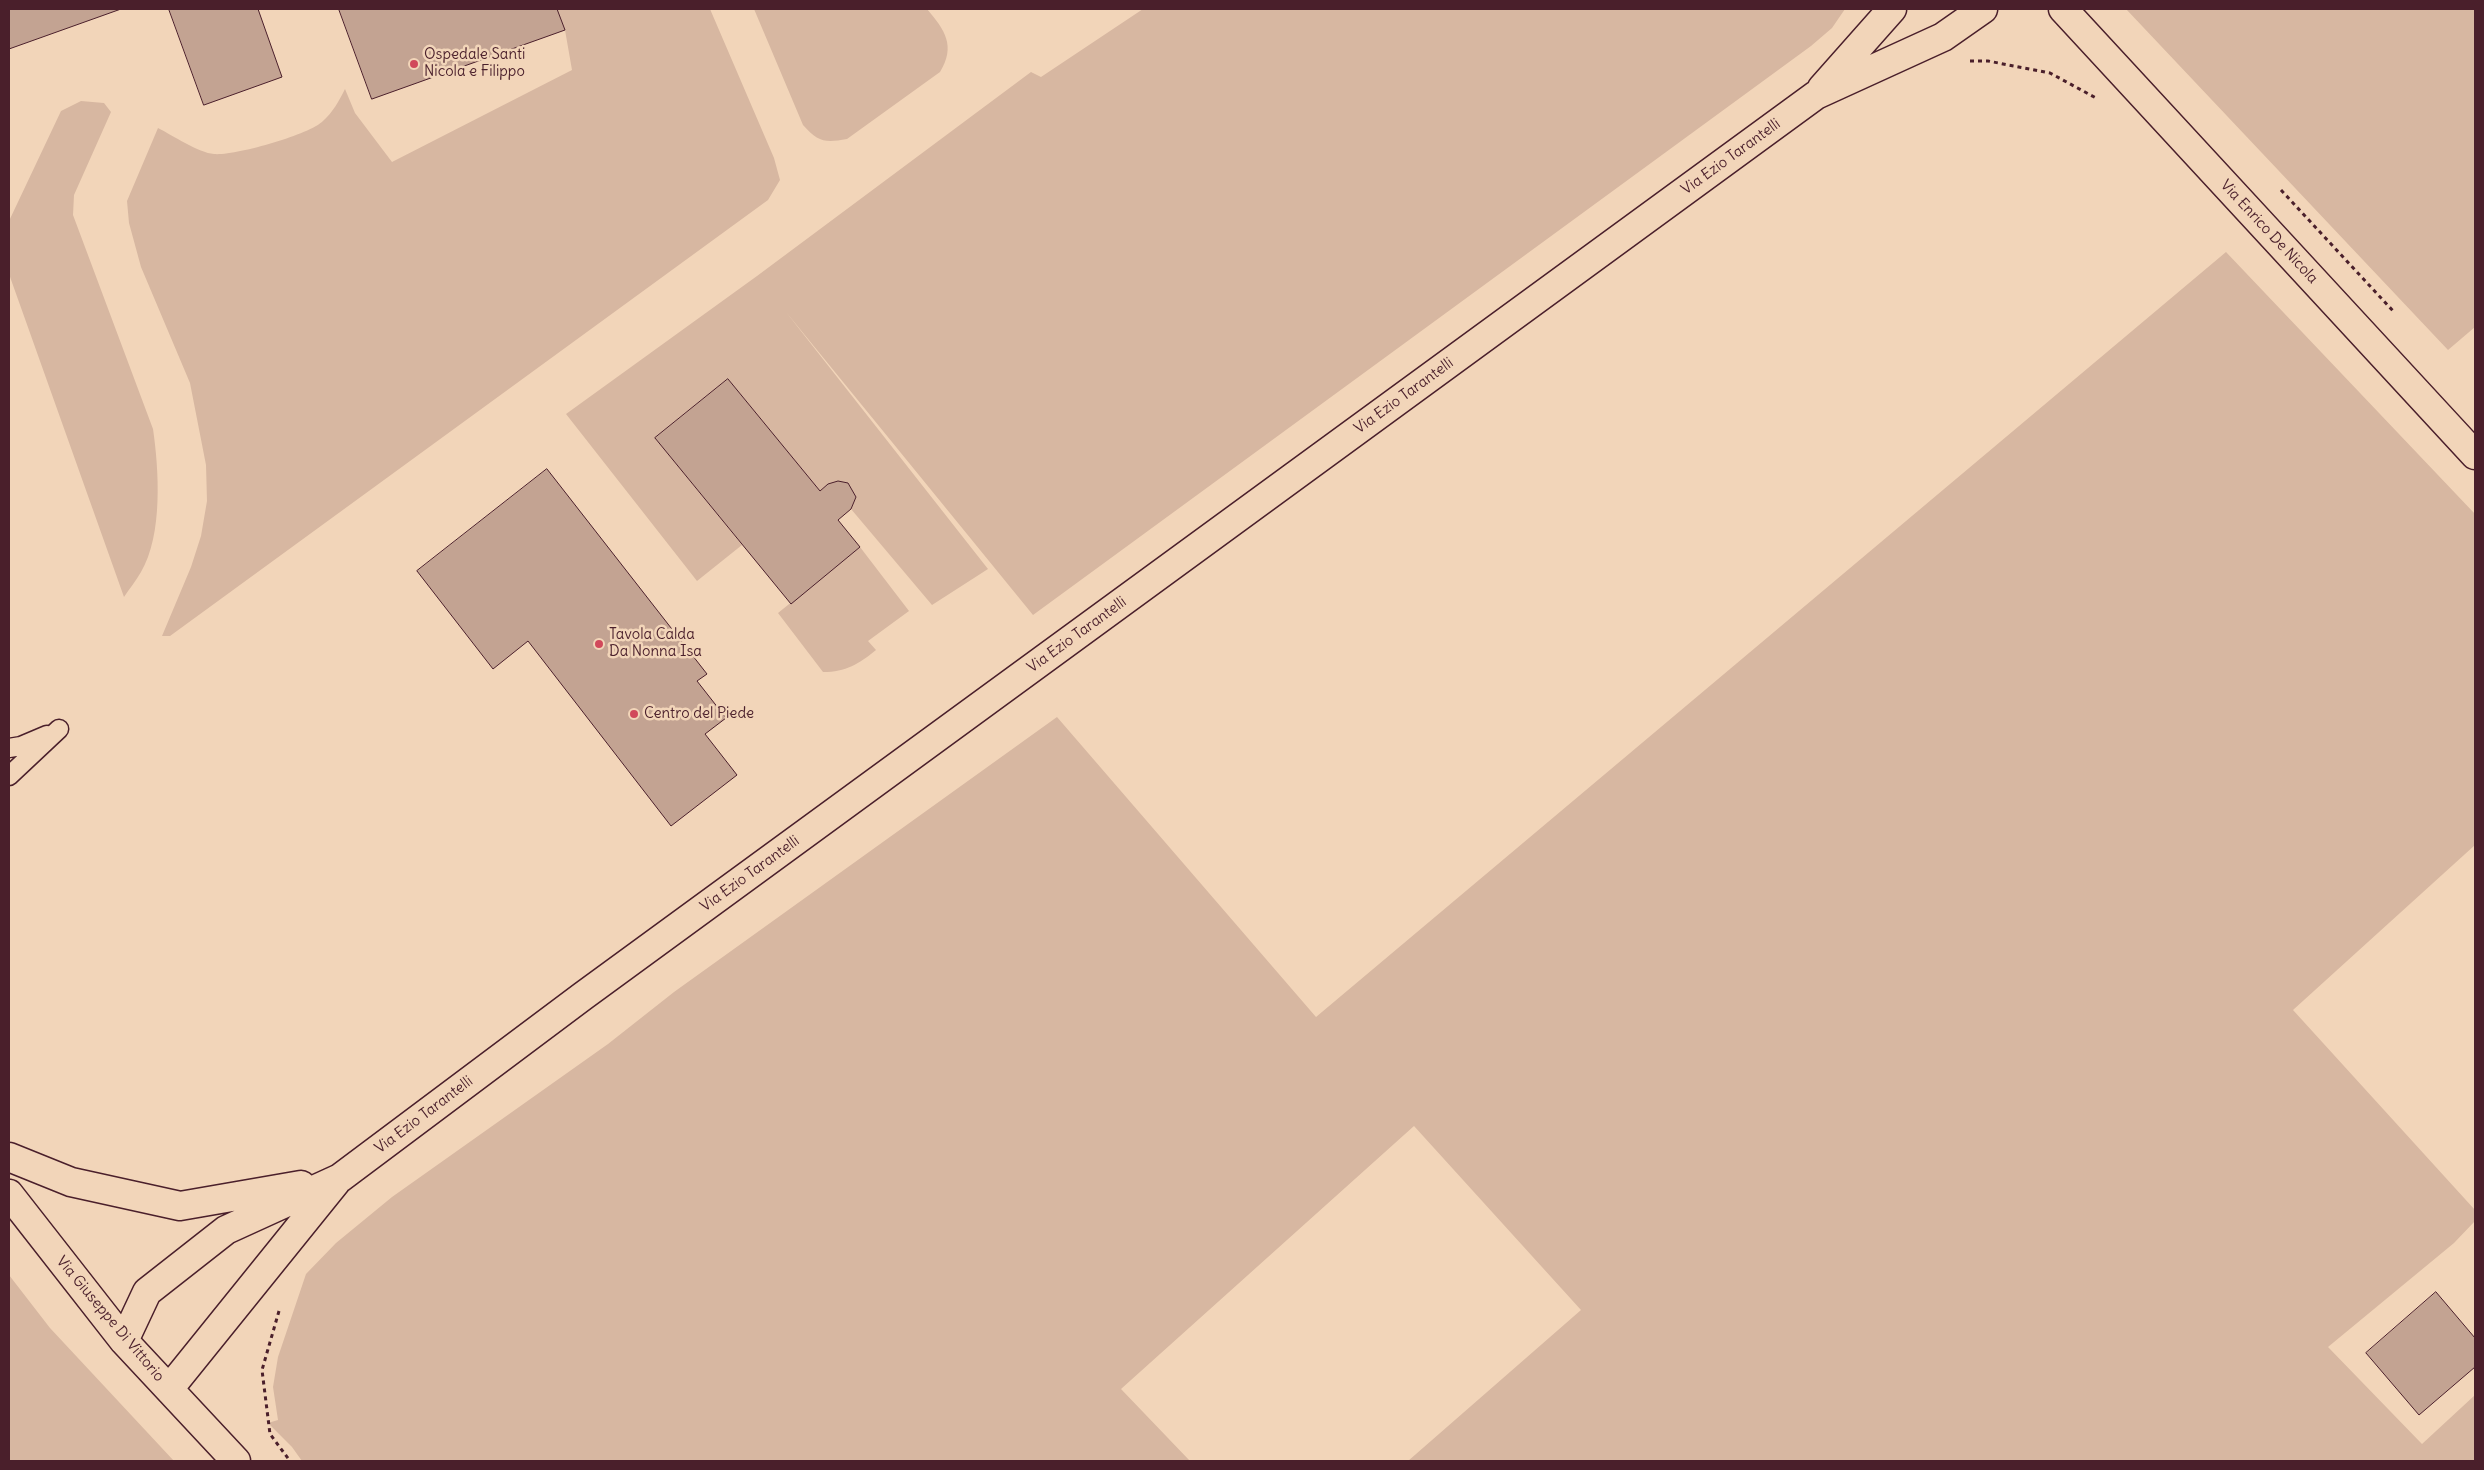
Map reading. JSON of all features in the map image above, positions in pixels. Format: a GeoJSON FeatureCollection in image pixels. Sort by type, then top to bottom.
{"type":"FeatureCollection","features":[{"type":"Feature","properties":{"kind":"street"},"geometry":{"type":"LineString","coordinates":[[1816,95],[1892,9]]}},
{"type":"Feature","properties":{"kind":"street"},"geometry":{"type":"LineString","coordinates":[[1816,95],[1943,37],[1983,9]]}},
{"type":"Feature","properties":{"kind":"street","name":"Via Enrico De Nicola"},"geometry":{"type":"LineString","coordinates":[[2063,9],[2475,455]]}},
{"type":"Feature","properties":{"kind":"street","name":"Via Ezio Tarantelli"},"geometry":{"type":"LineString","coordinates":[[340,1178],[592,990],[1816,95]]}},
{"type":"Feature","properties":{"kind":"street"},"geometry":{"type":"LineString","coordinates":[[9,1158],[71,1182],[180,1206],[340,1178]]}},
{"type":"Feature","properties":{"kind":"street"},"geometry":{"type":"LineString","coordinates":[[124,1341],[147,1292],[226,1230],[340,1178]]}},
{"type":"Feature","properties":{"kind":"street"},"geometry":{"type":"LineString","coordinates":[[169,1390],[340,1178]]}},
{"type":"Feature","properties":{"kind":"street","name":"Via Giuseppe Di Vittorio"},"geometry":{"type":"LineString","coordinates":[[9,1194],[124,1341],[236,1461]]}},
{"type":"Feature","properties":{"kind":"lane"},"geometry":{"type":"LineString","coordinates":[[9,748],[21,746],[59,730],[9,776]]}},
{"type":"Feature","properties":{"kind":"path"},"geometry":{"type":"LineString","coordinates":[[1963,62],[1988,61],[2050,73],[2097,99]]}},
{"type":"Feature","properties":{"kind":"path"},"geometry":{"type":"LineString","coordinates":[[2275,184],[2395,313]]}},
{"type":"Feature","properties":{"kind":"path"},"geometry":{"type":"LineString","coordinates":[[279,1308],[262,1370],[270,1434],[290,1461]]}},
{"type":"Feature","properties":{"kind":"shaded area"},"geometry":{"type":"Polygon","coordinates":[[[557,9],[710,9],[774,158],[780,180],[768,200],[170,636],[162,636],[191,567],[201,536],[207,501],[206,465],[190,383],[141,267],[129,223],[127,201],[158,128],[208,153],[224,154],[237,152],[288,138],[315,127],[330,114],[345,89],[355,113],[392,162],[572,70],[565,30],[557,9]]]}},
{"type":"Feature","properties":{"kind":"shaded area"},"geometry":{"type":"Polygon","coordinates":[[[754,9],[927,9],[939,24],[946,39],[948,46],[945,63],[940,72],[847,139],[822,140],[813,135],[803,125],[754,9]]]}},
{"type":"Feature","properties":{"kind":"shaded area"},"geometry":{"type":"Polygon","coordinates":[[[1143,9],[1845,9],[1832,28],[1811,46],[1033,615],[786,312],[988,569],[932,605],[851,509],[856,497],[848,483],[833,483],[820,491],[728,379],[655,438],[742,545],[697,581],[566,414],[757,276],[1031,72],[1041,77],[1143,9]]]}},
{"type":"Feature","properties":{"kind":"shaded area"},"geometry":{"type":"Polygon","coordinates":[[[2126,9],[2475,9],[2475,327],[2448,350],[2126,9]]]}},
{"type":"Feature","properties":{"kind":"shaded area"},"geometry":{"type":"Polygon","coordinates":[[[81,101],[104,103],[111,112],[74,195],[73,215],[153,429],[157,463],[158,502],[153,540],[141,572],[124,597],[9,274],[9,221],[61,111],[81,101]]]}},
{"type":"Feature","properties":{"kind":"shaded area"},"geometry":{"type":"Polygon","coordinates":[[[2226,252],[2475,514],[2475,845],[2293,1010],[2475,1210],[2475,1221],[2454,1243],[2328,1347],[2422,1444],[2475,1395],[2475,1461],[1408,1461],[1581,1310],[1414,1126],[1121,1389],[1190,1461],[302,1461],[292,1447],[268,1423],[278,1420],[273,1387],[278,1357],[306,1274],[336,1243],[392,1197],[608,1044],[674,992],[1057,717],[1316,1017],[2226,252]]]}},
{"type":"Feature","properties":{"kind":"shaded area"},"geometry":{"type":"Polygon","coordinates":[[[860,547],[909,611],[868,641],[876,650],[864,659],[839,671],[823,672],[778,613],[860,547]]]}},
{"type":"Feature","properties":{"kind":"shaded area"},"geometry":{"type":"Polygon","coordinates":[[[9,1275],[50,1328],[174,1461],[9,1461],[9,1275]]]}},
{"type":"Feature","properties":{"kind":"building"},"geometry":{"type":"Polygon","coordinates":[[[9,9],[121,9],[9,49],[9,9]]]}},
{"type":"Feature","properties":{"kind":"building"},"geometry":{"type":"Polygon","coordinates":[[[169,9],[258,9],[282,77],[204,105],[169,9]]]}},
{"type":"Feature","properties":{"kind":"building","name":"Ospedale Santi Nicola e Filippo"},"geometry":{"type":"Polygon","coordinates":[[[339,9],[557,9],[565,30],[372,99],[339,9]]]}},
{"type":"Feature","properties":{"kind":"building"},"geometry":{"type":"Polygon","coordinates":[[[728,379],[820,491],[828,484],[838,481],[848,483],[856,497],[851,509],[838,520],[860,547],[791,604],[655,438],[728,379]]]}},
{"type":"Feature","properties":{"kind":"building"},"geometry":{"type":"Polygon","coordinates":[[[547,469],[707,674],[697,681],[726,718],[705,734],[737,775],[671,826],[528,641],[493,669],[417,571],[547,469]]]}},
{"type":"Feature","properties":{"kind":"building"},"geometry":{"type":"Polygon","coordinates":[[[2436,1292],[2475,1338],[2475,1367],[2419,1415],[2366,1353],[2436,1292]]]}},
{"type":"Feature","properties":{"kind":"place","name":"Ospedale Santi Nicola e Filippo"},"geometry":{"type":"Point","coordinates":[414,64]}},
{"type":"Feature","properties":{"kind":"place","name":"Tavola Calda Da Nonna Isa"},"geometry":{"type":"Point","coordinates":[599,644]}},
{"type":"Feature","properties":{"kind":"place","name":"Centro del Piede"},"geometry":{"type":"Point","coordinates":[634,714]}}]}
